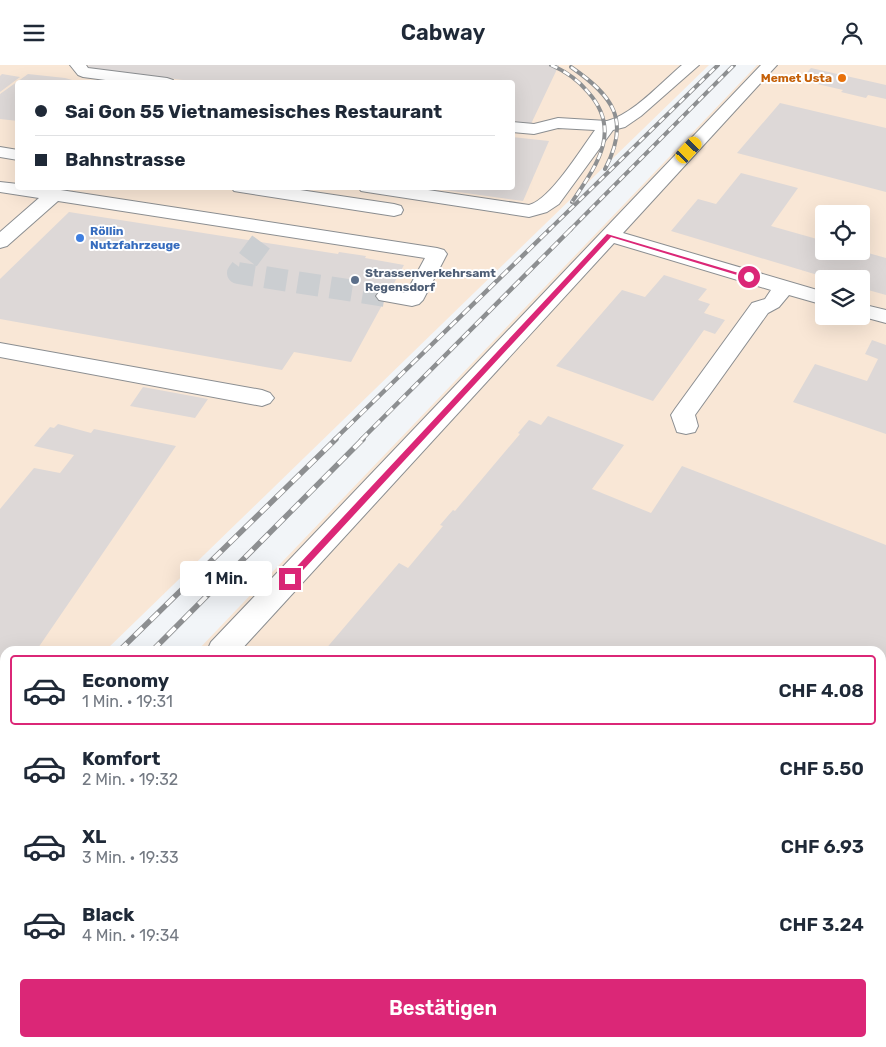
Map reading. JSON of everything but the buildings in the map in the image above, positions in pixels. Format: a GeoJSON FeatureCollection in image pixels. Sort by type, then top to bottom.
{"type":"FeatureCollection","features":[{"type":"Feature","properties":{"kind":"street"},"geometry":{"type":"LineString","coordinates":[[78,65],[82,72],[144,80]]}},
{"type":"Feature","properties":{"kind":"street"},"geometry":{"type":"LineString","coordinates":[[515,127],[534,129],[558,123],[607,126],[619,123],[635,113],[691,65]]}},
{"type":"Feature","properties":{"kind":"street"},"geometry":{"type":"LineString","coordinates":[[227,646],[769,65]]}},
{"type":"Feature","properties":{"kind":"street"},"geometry":{"type":"LineString","coordinates":[[387,190],[529,211],[540,209],[549,205],[607,126]]}},
{"type":"Feature","properties":{"kind":"street"},"geometry":{"type":"LineString","coordinates":[[0,152],[15,154]]}},
{"type":"Feature","properties":{"kind":"street"},"geometry":{"type":"LineString","coordinates":[[0,187],[15,189]]}},
{"type":"Feature","properties":{"kind":"street"},"geometry":{"type":"LineString","coordinates":[[20,190],[266,235],[437,253],[412,300],[386,296]]}},
{"type":"Feature","properties":{"kind":"street"},"geometry":{"type":"LineString","coordinates":[[260,190],[411,213]]}},
{"type":"Feature","properties":{"kind":"street"},"geometry":{"type":"LineString","coordinates":[[0,242],[54,195]]}},
{"type":"Feature","properties":{"kind":"street"},"geometry":{"type":"LineString","coordinates":[[610,235],[815,296]]}},
{"type":"Feature","properties":{"kind":"street"},"geometry":{"type":"LineString","coordinates":[[686,426],[683,415],[760,308],[772,303],[784,287]]}},
{"type":"Feature","properties":{"kind":"street"},"geometry":{"type":"LineString","coordinates":[[870,313],[886,317]]}},
{"type":"Feature","properties":{"kind":"street"},"geometry":{"type":"LineString","coordinates":[[0,350],[262,398]]}},
{"type":"Feature","properties":{"kind":"shaded area"},"geometry":{"type":"Polygon","coordinates":[[[0,65],[709,65],[110,646],[0,646],[0,65]]]}},
{"type":"Feature","properties":{"kind":"shaded area"},"geometry":{"type":"Polygon","coordinates":[[[757,65],[886,65],[886,646],[202,646],[757,65]]]}},
{"type":"Feature","properties":{"kind":"tunnel"},"geometry":{"type":"LineString","coordinates":[[261,242],[238,273],[386,296]]}},
{"type":"Feature","properties":{"kind":"railway"},"geometry":{"type":"LineString","coordinates":[[551,65],[571,76],[588,92],[598,106],[604,121],[605,134],[597,162],[572,202]]}},
{"type":"Feature","properties":{"kind":"railway"},"geometry":{"type":"LineString","coordinates":[[549,230],[718,65]]}},
{"type":"Feature","properties":{"kind":"railway"},"geometry":{"type":"LineString","coordinates":[[570,230],[734,65]]}},
{"type":"Feature","properties":{"kind":"railway"},"geometry":{"type":"LineString","coordinates":[[571,67],[598,88],[614,111],[617,123],[617,136],[613,152],[605,169]]}},
{"type":"Feature","properties":{"kind":"railway"},"geometry":{"type":"LineString","coordinates":[[334,440],[550,229]]}},
{"type":"Feature","properties":{"kind":"railway"},"geometry":{"type":"LineString","coordinates":[[361,440],[571,229]]}},
{"type":"Feature","properties":{"kind":"railway"},"geometry":{"type":"LineString","coordinates":[[124,646],[336,439]]}},
{"type":"Feature","properties":{"kind":"railway"},"geometry":{"type":"LineString","coordinates":[[157,646],[363,439]]}},
{"type":"Feature","properties":{"kind":"place","name":"Memet Usta"},"geometry":{"type":"Point","coordinates":[842,78]}},
{"type":"Feature","properties":{"kind":"place","name":"Röllin Nutzfahrzeuge"},"geometry":{"type":"Point","coordinates":[80,238]}},
{"type":"Feature","properties":{"kind":"place","name":"Strassenverkehrsamt Regensdorf"},"geometry":{"type":"Point","coordinates":[355,280]}},
{"type":"Feature","properties":{"kind":"route"},"geometry":{"type":"LineString","coordinates":[[290,579],[610,235],[749,277]]}}]}
